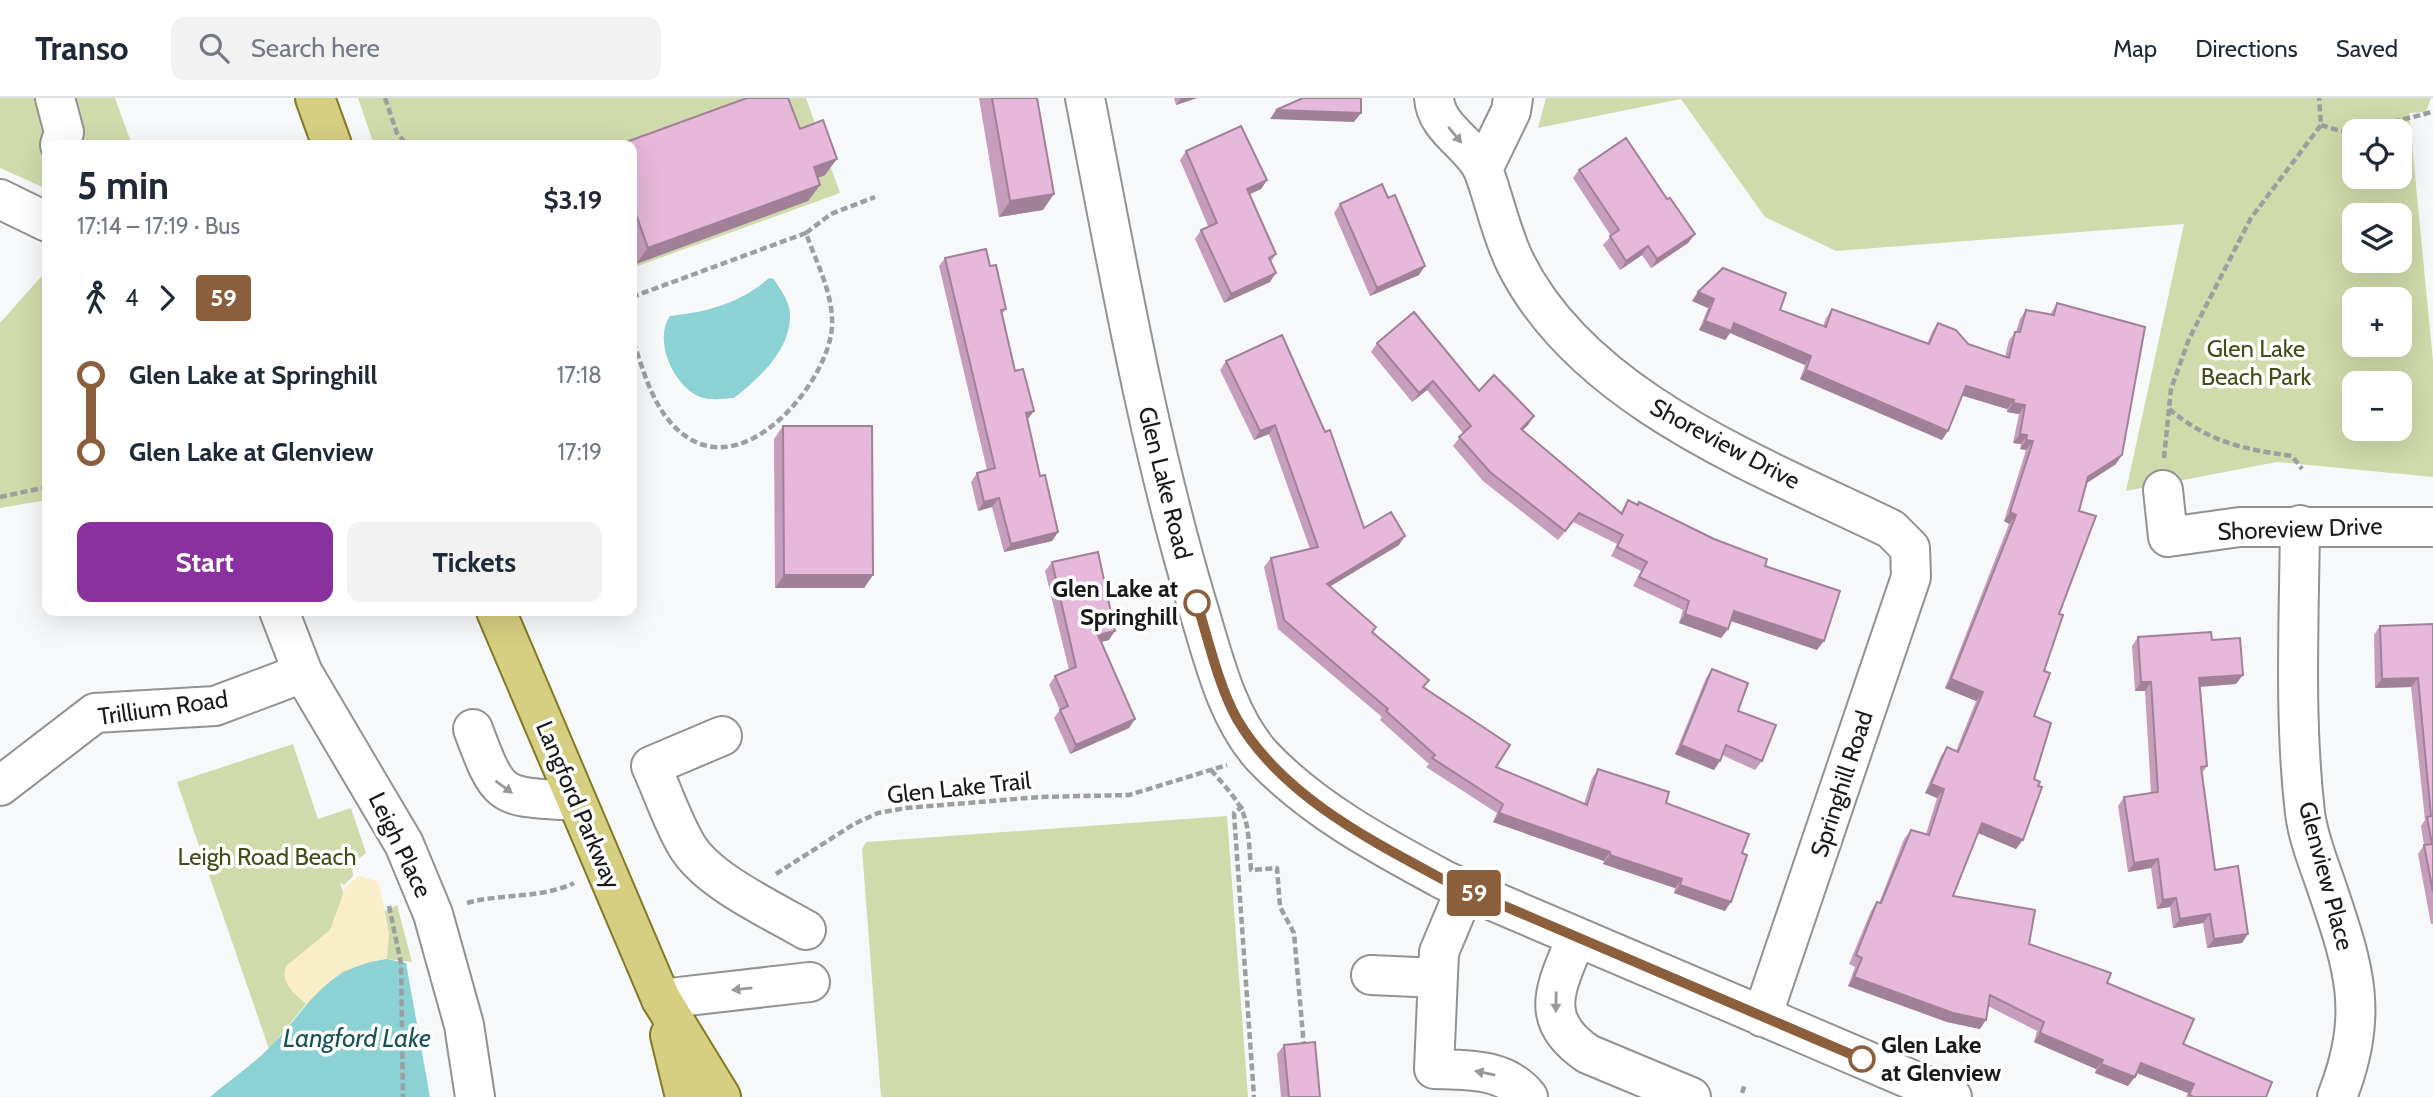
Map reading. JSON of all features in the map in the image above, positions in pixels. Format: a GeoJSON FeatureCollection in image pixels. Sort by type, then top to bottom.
{"type":"FeatureCollection","features":[{"type":"Feature","properties":{"kind":"main road"},"geometry":{"type":"LineString","coordinates":[[315,98],[330,140]]}},
{"type":"Feature","properties":{"kind":"main road","name":"Langford Parkway"},"geometry":{"type":"LineString","coordinates":[[498,616],[662,999],[721,1097]]}},
{"type":"Feature","properties":{"kind":"main road","name":"Langford Parkway"},"geometry":{"type":"LineString","coordinates":[[662,999],[685,1097]]}},
{"type":"Feature","properties":{"kind":"street"},"geometry":{"type":"LineString","coordinates":[[55,98],[64,132],[62,140]]}},
{"type":"Feature","properties":{"kind":"street","name":"Glen Lake Road"},"geometry":{"type":"LineString","coordinates":[[1085,98],[1142,391],[1166,492],[1210,645],[1236,717],[1262,755],[1317,804],[1383,848],[1465,890],[1952,1097]]}},
{"type":"Feature","properties":{"kind":"street","name":"Shoreview Drive"},"geometry":{"type":"LineString","coordinates":[[1434,98],[1441,120],[1483,169],[1496,218],[1516,264],[1545,309],[1588,356],[1646,402],[1703,437],[1891,529],[1910,548]]}},
{"type":"Feature","properties":{"kind":"street"},"geometry":{"type":"LineString","coordinates":[[1483,169],[1510,111],[1513,98]]}},
{"type":"Feature","properties":{"kind":"street"},"geometry":{"type":"LineString","coordinates":[[0,199],[42,210]]}},
{"type":"Feature","properties":{"kind":"street","name":"Shoreview Drive"},"geometry":{"type":"LineString","coordinates":[[2163,490],[2168,537],[2240,527],[2433,527]]}},
{"type":"Feature","properties":{"kind":"street","name":"Glenview Place"},"geometry":{"type":"LineString","coordinates":[[2300,525],[2300,747],[2305,817],[2354,979],[2356,1020],[2352,1059],[2337,1097]]}},
{"type":"Feature","properties":{"kind":"street","name":"Springhill Road"},"geometry":{"type":"LineString","coordinates":[[1762,1017],[1911,577],[1910,548]]}},
{"type":"Feature","properties":{"kind":"street","name":"Leigh Place"},"geometry":{"type":"LineString","coordinates":[[281,616],[303,673],[404,844],[433,914],[464,1025],[475,1097]]}},
{"type":"Feature","properties":{"kind":"street","name":"Trillium Road"},"geometry":{"type":"LineString","coordinates":[[0,786],[95,713],[215,706],[303,673]]}},
{"type":"Feature","properties":{"kind":"street"},"geometry":{"type":"LineString","coordinates":[[473,729],[491,776],[503,790],[521,797],[576,801]]}},
{"type":"Feature","properties":{"kind":"street"},"geometry":{"type":"LineString","coordinates":[[722,736],[651,766],[656,778],[688,847],[709,870],[806,930]]}},
{"type":"Feature","properties":{"kind":"street"},"geometry":{"type":"LineString","coordinates":[[1465,890],[1439,952],[1434,1069],[1488,1071],[1512,1082],[1528,1097]]}},
{"type":"Feature","properties":{"kind":"street"},"geometry":{"type":"LineString","coordinates":[[1576,938],[1556,986],[1554,1008],[1559,1028],[1573,1044],[1588,1054],[1691,1097]]}},
{"type":"Feature","properties":{"kind":"street"},"geometry":{"type":"LineString","coordinates":[[1371,975],[1438,978]]}},
{"type":"Feature","properties":{"kind":"street"},"geometry":{"type":"LineString","coordinates":[[662,999],[810,982]]}},
{"type":"Feature","properties":{"kind":"path"},"geometry":{"type":"LineString","coordinates":[[385,98],[397,133],[403,140]]}},
{"type":"Feature","properties":{"kind":"path"},"geometry":{"type":"LineString","coordinates":[[2163,490],[2171,389],[2189,340],[2234,248],[2257,209],[2321,125],[2319,98]]}},
{"type":"Feature","properties":{"kind":"path"},"geometry":{"type":"LineString","coordinates":[[2321,125],[2342,131],[2357,130],[2390,120],[2427,115],[2433,111]]}},
{"type":"Feature","properties":{"kind":"path"},"geometry":{"type":"LineString","coordinates":[[637,296],[806,233],[831,214],[874,197]]}},
{"type":"Feature","properties":{"kind":"path"},"geometry":{"type":"LineString","coordinates":[[637,352],[654,398],[684,435],[705,447],[735,445],[757,437],[782,419],[802,396],[823,364],[831,333],[831,302],[806,233]]}},
{"type":"Feature","properties":{"kind":"path"},"geometry":{"type":"LineString","coordinates":[[2169,409],[2196,430],[2247,450],[2292,456],[2302,469]]}},
{"type":"Feature","properties":{"kind":"path"},"geometry":{"type":"LineString","coordinates":[[0,497],[42,488]]}},
{"type":"Feature","properties":{"kind":"path","name":"Glen Lake Trail"},"geometry":{"type":"LineString","coordinates":[[764,877],[775,874],[854,824],[878,813],[906,808],[1040,797],[1129,795],[1211,770],[1243,806]]}},
{"type":"Feature","properties":{"kind":"path"},"geometry":{"type":"LineString","coordinates":[[1254,1097],[1234,813],[1243,806],[1248,822],[1251,870],[1277,868],[1280,907],[1294,933],[1301,1047],[1315,1046]]}},
{"type":"Feature","properties":{"kind":"path"},"geometry":{"type":"LineString","coordinates":[[401,963],[403,1097]]}},
{"type":"Feature","properties":{"kind":"path"},"geometry":{"type":"LineString","coordinates":[[1742,1093],[1745,1084]]}},
{"type":"Feature","properties":{"kind":"green space"},"geometry":{"type":"Polygon","coordinates":[[[0,98],[115,98],[130,140],[42,140],[42,187],[0,168],[0,98]]]}},
{"type":"Feature","properties":{"kind":"green space"},"geometry":{"type":"Polygon","coordinates":[[[358,98],[806,98],[840,193],[637,266],[637,140],[372,140],[358,98]]]}},
{"type":"Feature","properties":{"kind":"green space","name":"Glen Lake Beach Park"},"geometry":{"type":"Polygon","coordinates":[[[1546,98],[2431,98],[2426,112],[2409,113],[2410,119],[2342,119],[2342,189],[2412,189],[2412,144],[2433,361],[2433,477],[2277,462],[2126,491],[2184,224],[1836,251],[1765,217],[1681,99],[1538,128],[1546,98]]]}},
{"type":"Feature","properties":{"kind":"green space"},"geometry":{"type":"Polygon","coordinates":[[[42,276],[42,501],[0,508],[0,323],[42,276]]]}},
{"type":"Feature","properties":{"kind":"green space","name":"Leigh Road Beach"},"geometry":{"type":"Polygon","coordinates":[[[293,744],[318,819],[351,808],[366,853],[352,864],[353,876],[344,885],[340,883],[355,927],[397,905],[412,962],[387,959],[306,1004],[269,1049],[177,782],[293,744]]]}},
{"type":"Feature","properties":{"kind":"green space"},"geometry":{"type":"Polygon","coordinates":[[[1227,816],[1248,1097],[881,1097],[862,849],[866,842],[1227,816]]]}},
{"type":"Feature","properties":{"kind":"sand"},"geometry":{"type":"Polygon","coordinates":[[[359,876],[377,881],[380,888],[389,933],[387,959],[343,971],[306,1004],[287,983],[286,966],[330,930],[346,886],[359,876]]]}},
{"type":"Feature","properties":{"kind":"water"},"geometry":{"type":"Polygon","coordinates":[[[769,278],[774,279],[790,309],[785,339],[772,362],[734,398],[709,399],[687,389],[673,370],[665,347],[665,325],[670,316],[723,305],[747,294],[769,278]]]}},
{"type":"Feature","properties":{"kind":"water","name":"Langford Lake"},"geometry":{"type":"Polygon","coordinates":[[[387,959],[406,963],[430,1097],[210,1097],[269,1048],[332,980],[365,964],[387,959]]]}},
{"type":"Feature","properties":{"kind":"building"},"geometry":{"type":"Polygon","coordinates":[[[747,98],[788,98],[800,129],[823,120],[837,159],[814,167],[820,185],[648,248],[637,217],[637,140],[632,140],[747,98]]]}},
{"type":"Feature","properties":{"kind":"building"},"geometry":{"type":"Polygon","coordinates":[[[992,98],[1037,98],[1054,194],[1010,201],[992,98]]]}},
{"type":"Feature","properties":{"kind":"building"},"geometry":{"type":"Polygon","coordinates":[[[1303,98],[1361,98],[1361,113],[1276,110],[1303,98]]]}},
{"type":"Feature","properties":{"kind":"building"},"geometry":{"type":"Polygon","coordinates":[[[1241,126],[1267,180],[1247,189],[1276,254],[1269,258],[1276,273],[1231,294],[1201,230],[1217,223],[1186,151],[1241,126]]]}},
{"type":"Feature","properties":{"kind":"building"},"geometry":{"type":"Polygon","coordinates":[[[1626,138],[1667,199],[1670,198],[1695,234],[1657,259],[1648,246],[1626,261],[1610,236],[1619,230],[1579,170],[1626,138]]]}},
{"type":"Feature","properties":{"kind":"building"},"geometry":{"type":"Polygon","coordinates":[[[1382,184],[1388,198],[1395,195],[1425,266],[1377,288],[1340,204],[1382,184]]]}},
{"type":"Feature","properties":{"kind":"building"},"geometry":{"type":"Polygon","coordinates":[[[986,249],[990,266],[996,265],[1006,309],[1001,310],[1015,371],[1023,369],[1034,411],[1026,413],[1040,476],[1045,475],[1058,532],[1011,544],[999,498],[984,502],[977,473],[995,468],[945,258],[986,249]]]}},
{"type":"Feature","properties":{"kind":"building"},"geometry":{"type":"Polygon","coordinates":[[[1723,268],[1786,293],[1780,310],[1826,327],[1832,309],[1929,344],[1938,323],[1956,330],[1968,344],[2009,358],[2015,332],[2020,332],[2026,310],[2054,315],[2057,303],[2145,327],[2122,455],[2088,477],[2079,511],[2096,516],[2059,614],[2063,615],[2044,671],[2050,673],[2034,716],[2051,723],[2034,779],[2040,782],[2038,786],[2042,787],[2023,840],[1982,823],[1953,896],[2035,910],[2029,944],[2111,973],[2107,983],[2194,1019],[2183,1044],[2272,1082],[2266,1097],[2194,1097],[2189,1095],[2194,1084],[2141,1063],[2135,1077],[2101,1064],[2103,1060],[2040,1033],[2044,1022],[1990,995],[1986,1020],[1953,1013],[1854,977],[1862,958],[1856,955],[1877,902],[1881,903],[1911,830],[1929,835],[1944,789],[1931,784],[1947,747],[1958,752],[1983,692],[1951,679],[2016,515],[2010,512],[2033,441],[2026,440],[2027,435],[2020,434],[2025,405],[2013,403],[2014,400],[1966,386],[1948,431],[1806,370],[1811,356],[1734,323],[1731,331],[1705,321],[1714,299],[1698,292],[1723,268]]]}},
{"type":"Feature","properties":{"kind":"building"},"geometry":{"type":"Polygon","coordinates":[[[1414,312],[1479,391],[1494,375],[1534,416],[1521,429],[1622,514],[1628,500],[1638,505],[1639,502],[1714,539],[1767,559],[1765,566],[1840,591],[1824,641],[1734,611],[1728,629],[1685,614],[1689,601],[1639,577],[1647,562],[1617,547],[1623,535],[1579,513],[1565,531],[1490,472],[1459,437],[1471,426],[1433,381],[1419,393],[1377,343],[1414,312]]]}},
{"type":"Feature","properties":{"kind":"building"},"geometry":{"type":"Polygon","coordinates":[[[1282,335],[1325,432],[1330,430],[1364,528],[1391,512],[1405,536],[1327,584],[1376,627],[1372,632],[1429,680],[1423,687],[1510,745],[1496,767],[1587,805],[1598,769],[1669,792],[1666,803],[1749,834],[1742,853],[1747,855],[1731,902],[1680,885],[1682,879],[1499,813],[1503,804],[1432,758],[1435,755],[1386,711],[1388,709],[1284,620],[1271,558],[1318,547],[1275,425],[1260,431],[1226,361],[1282,335]]]}},
{"type":"Feature","properties":{"kind":"building"},"geometry":{"type":"Polygon","coordinates":[[[783,426],[872,426],[873,575],[784,575],[783,426]]]}},
{"type":"Feature","properties":{"kind":"building"},"geometry":{"type":"Polygon","coordinates":[[[1098,552],[1115,631],[1098,635],[1135,719],[1076,745],[1060,710],[1068,706],[1055,676],[1076,667],[1052,562],[1098,552]]]}},
{"type":"Feature","properties":{"kind":"building"},"geometry":{"type":"Polygon","coordinates":[[[2433,624],[2433,892],[2424,845],[2432,844],[2427,817],[2431,816],[2418,678],[2382,679],[2380,626],[2433,624]]]}},
{"type":"Feature","properties":{"kind":"building"},"geometry":{"type":"Polygon","coordinates":[[[2211,632],[2212,640],[2240,638],[2243,675],[2199,678],[2207,766],[2201,767],[2215,870],[2238,866],[2248,934],[2214,939],[2210,914],[2180,919],[2176,898],[2163,900],[2158,859],[2134,863],[2124,797],[2158,792],[2151,682],[2141,682],[2138,637],[2211,632]]]}},
{"type":"Feature","properties":{"kind":"building"},"geometry":{"type":"Polygon","coordinates":[[[1712,669],[1748,683],[1738,711],[1776,725],[1762,761],[1726,745],[1720,761],[1681,745],[1712,669]]]}},
{"type":"Feature","properties":{"kind":"building"},"geometry":{"type":"Polygon","coordinates":[[[1315,1042],[1320,1097],[1289,1097],[1284,1045],[1315,1042]]]}},
{"type":"Feature","properties":{"kind":"bus line","name":"59"},"geometry":{"type":"LineString","coordinates":[[1197,603],[1236,717],[1262,755],[1317,804],[1383,848],[1446,881],[1862,1059]]}},
{"type":"Feature","properties":{"kind":"place","name":"Glen Lake at Springhill"},"geometry":{"type":"Point","coordinates":[1197,603]}},
{"type":"Feature","properties":{"kind":"place","name":"Glen Lake at Glenview"},"geometry":{"type":"Point","coordinates":[1862,1059]}}]}
